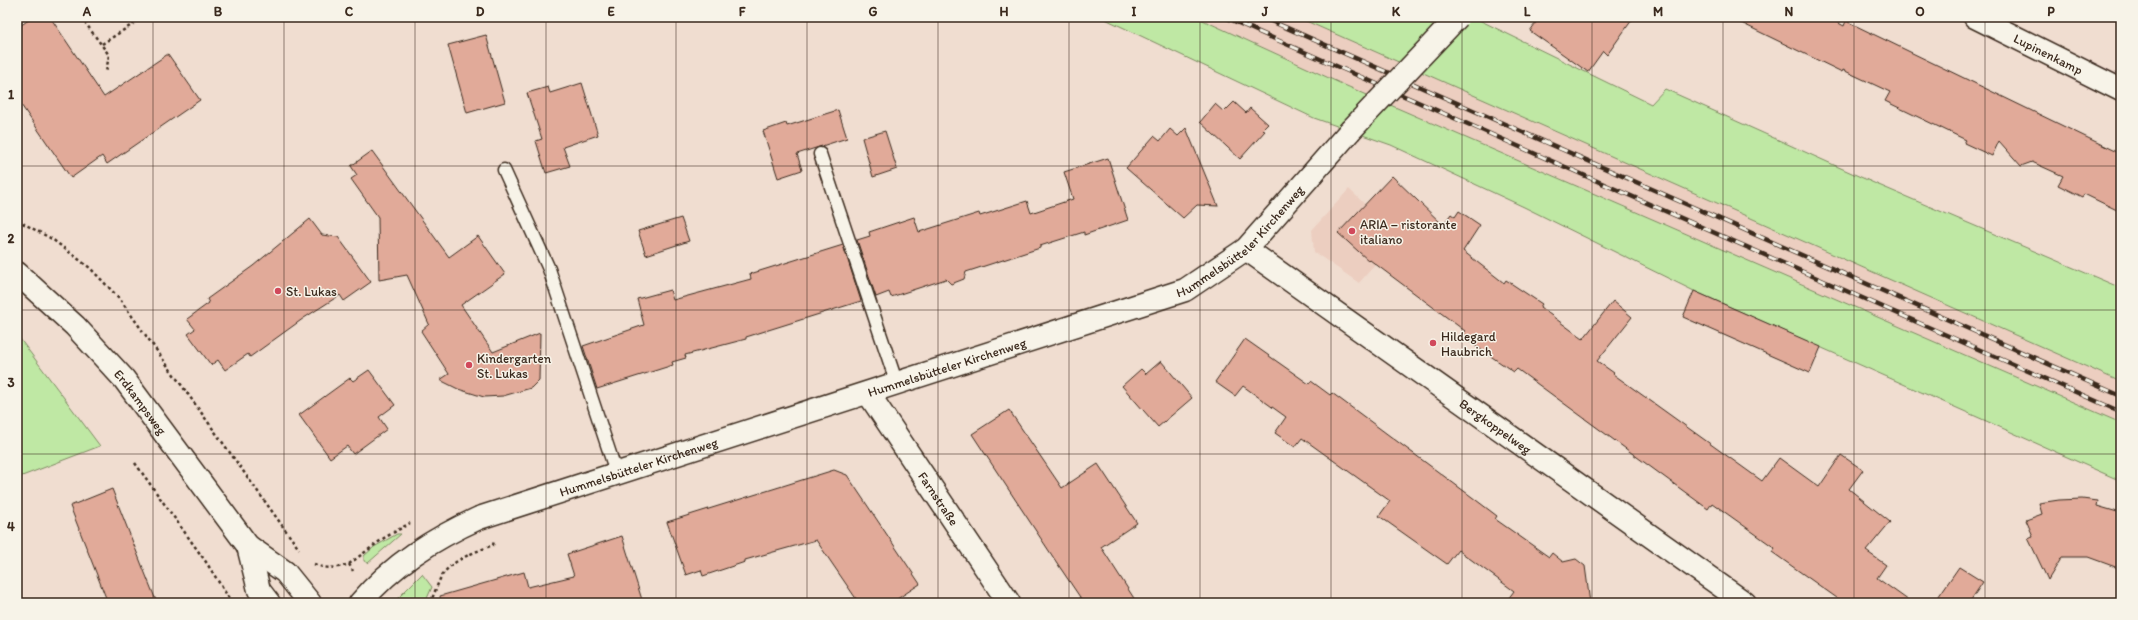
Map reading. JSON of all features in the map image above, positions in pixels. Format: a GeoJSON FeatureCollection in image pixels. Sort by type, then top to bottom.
{"type":"FeatureCollection","features":[{"type":"Feature","properties":{"kind":"street","name":"Hummelsbütteler Kirchenweg"},"geometry":{"type":"LineString","coordinates":[[360,603],[393,570],[421,548],[451,531],[509,507],[617,475],[1185,290],[1246,250],[1350,131],[1458,17]]}},
{"type":"Feature","properties":{"kind":"street","name":"Lupinenkamp"},"geometry":{"type":"LineString","coordinates":[[1975,17],[2121,90]]}},
{"type":"Feature","properties":{"kind":"street","name":"Bergkoppelweg"},"geometry":{"type":"LineString","coordinates":[[1246,250],[1745,603]]}},
{"type":"Feature","properties":{"kind":"street","name":"Erdkampsweg"},"geometry":{"type":"LineString","coordinates":[[17,273],[75,326],[124,379],[248,546],[285,572],[310,603]]}},
{"type":"Feature","properties":{"kind":"street","name":"Farnstraße"},"geometry":{"type":"LineString","coordinates":[[868,393],[1009,603]]}},
{"type":"Feature","properties":{"kind":"street","name":"Erdkampsweg"},"geometry":{"type":"LineString","coordinates":[[248,546],[259,590],[269,603]]}},
{"type":"Feature","properties":{"kind":"lane"},"geometry":{"type":"LineString","coordinates":[[820,154],[897,384]]}},
{"type":"Feature","properties":{"kind":"lane"},"geometry":{"type":"LineString","coordinates":[[504,170],[549,269],[617,475]]}},
{"type":"Feature","properties":{"kind":"path"},"geometry":{"type":"LineString","coordinates":[[81,17],[109,55],[106,72]]}},
{"type":"Feature","properties":{"kind":"path"},"geometry":{"type":"LineString","coordinates":[[102,44],[144,17]]}},
{"type":"Feature","properties":{"kind":"path"},"geometry":{"type":"LineString","coordinates":[[17,220],[52,239],[90,268],[119,298],[303,554]]}},
{"type":"Feature","properties":{"kind":"path"},"geometry":{"type":"LineString","coordinates":[[135,463],[206,562],[232,603]]}},
{"type":"Feature","properties":{"kind":"path"},"geometry":{"type":"LineString","coordinates":[[430,603],[442,576],[450,566],[465,557],[493,545],[509,507]]}},
{"type":"Feature","properties":{"kind":"path"},"geometry":{"type":"LineString","coordinates":[[312,563],[323,568],[332,568],[348,564],[384,538]]}},
{"type":"Feature","properties":{"kind":"path"},"geometry":{"type":"LineString","coordinates":[[348,564],[354,574]]}},
{"type":"Feature","properties":{"kind":"shaded area"},"geometry":{"type":"Polygon","coordinates":[[[1196,17],[1297,17],[2121,382],[2121,423],[1342,84],[1196,17]]]}},
{"type":"Feature","properties":{"kind":"shaded area"},"geometry":{"type":"Polygon","coordinates":[[[1349,189],[1399,237],[1359,283],[1314,252],[1312,230],[1349,189]]]}},
{"type":"Feature","properties":{"kind":"green space"},"geometry":{"type":"Polygon","coordinates":[[[1101,17],[1196,17],[1342,84],[2121,423],[2121,481],[1694,291],[1524,207],[1391,145],[1314,118],[1101,17]]]}},
{"type":"Feature","properties":{"kind":"green space"},"geometry":{"type":"Polygon","coordinates":[[[1297,17],[1473,17],[1651,104],[1665,89],[1874,183],[2121,288],[2121,382],[1297,17]]]}},
{"type":"Feature","properties":{"kind":"green space"},"geometry":{"type":"Polygon","coordinates":[[[17,335],[100,446],[17,478],[17,335]]]}},
{"type":"Feature","properties":{"kind":"green space"},"geometry":{"type":"Polygon","coordinates":[[[397,534],[401,534],[368,563],[364,561],[364,556],[374,547],[397,534]]]}},
{"type":"Feature","properties":{"kind":"green space"},"geometry":{"type":"Polygon","coordinates":[[[422,574],[432,587],[425,603],[393,603],[422,574]]]}},
{"type":"Feature","properties":{"kind":"building"},"geometry":{"type":"Polygon","coordinates":[[[33,17],[50,17],[104,97],[168,54],[200,100],[107,164],[102,156],[71,178],[17,99],[17,28],[33,17]]]}},
{"type":"Feature","properties":{"kind":"building"},"geometry":{"type":"Polygon","coordinates":[[[1540,17],[1634,17],[1607,55],[1603,51],[1588,72],[1530,31],[1540,17]]]}},
{"type":"Feature","properties":{"kind":"building"},"geometry":{"type":"Polygon","coordinates":[[[1729,17],[1827,17],[1844,26],[1846,21],[2121,154],[2121,212],[2084,194],[2082,197],[2058,185],[2063,176],[2032,162],[2021,166],[1999,141],[1992,156],[1964,143],[1966,140],[1885,101],[1890,92],[1843,70],[1842,72],[1729,17]]]}},
{"type":"Feature","properties":{"kind":"building"},"geometry":{"type":"Polygon","coordinates":[[[486,35],[505,102],[467,113],[448,45],[486,35]]]}},
{"type":"Feature","properties":{"kind":"building"},"geometry":{"type":"Polygon","coordinates":[[[582,83],[598,135],[563,147],[570,166],[546,173],[536,141],[542,139],[527,93],[548,87],[550,93],[582,83]]]}},
{"type":"Feature","properties":{"kind":"building"},"geometry":{"type":"Polygon","coordinates":[[[1234,102],[1246,113],[1250,108],[1268,124],[1262,130],[1265,131],[1240,159],[1200,122],[1215,104],[1224,112],[1234,102]]]}},
{"type":"Feature","properties":{"kind":"building"},"geometry":{"type":"Polygon","coordinates":[[[838,110],[847,138],[797,154],[802,170],[778,178],[763,131],[786,123],[787,126],[838,110]]]}},
{"type":"Feature","properties":{"kind":"building"},"geometry":{"type":"Polygon","coordinates":[[[1186,128],[1218,206],[1197,205],[1183,218],[1126,168],[1154,136],[1160,141],[1170,129],[1178,136],[1186,128]]]}},
{"type":"Feature","properties":{"kind":"building"},"geometry":{"type":"Polygon","coordinates":[[[885,131],[897,169],[873,177],[862,138],[885,131]]]}},
{"type":"Feature","properties":{"kind":"building"},"geometry":{"type":"Polygon","coordinates":[[[372,151],[449,257],[478,236],[505,274],[461,305],[493,352],[540,333],[539,380],[531,388],[503,396],[484,397],[458,389],[440,380],[449,374],[421,331],[429,324],[407,275],[379,280],[378,217],[351,179],[357,175],[351,166],[372,151]]]}},
{"type":"Feature","properties":{"kind":"building"},"geometry":{"type":"Polygon","coordinates":[[[1108,158],[1128,220],[1084,235],[1084,232],[1040,246],[1040,248],[966,272],[964,279],[951,284],[946,279],[891,297],[889,292],[876,297],[857,240],[870,236],[869,232],[914,217],[919,232],[979,213],[980,216],[1027,201],[1031,213],[1073,199],[1064,172],[1108,158]]]}},
{"type":"Feature","properties":{"kind":"building"},"geometry":{"type":"Polygon","coordinates":[[[1392,176],[1443,225],[1451,214],[1455,217],[1459,211],[1480,225],[1463,251],[1504,283],[1506,280],[1542,304],[1540,307],[1583,339],[1613,301],[1632,317],[1597,361],[1762,481],[1779,458],[1819,487],[1841,455],[1863,470],[1849,489],[1890,522],[1866,551],[1886,565],[1877,578],[1912,603],[1844,603],[1772,552],[1775,548],[1712,503],[1708,509],[1517,369],[1514,372],[1461,336],[1465,331],[1370,260],[1369,261],[1338,233],[1392,176]]]}},
{"type":"Feature","properties":{"kind":"building"},"geometry":{"type":"Polygon","coordinates":[[[681,218],[689,241],[646,255],[638,231],[681,218]]]}},
{"type":"Feature","properties":{"kind":"building","name":"St. Lukas"},"geometry":{"type":"Polygon","coordinates":[[[310,219],[322,235],[338,237],[371,282],[344,301],[340,295],[304,318],[250,357],[248,354],[225,370],[218,360],[211,365],[188,334],[195,329],[187,319],[209,303],[207,299],[253,266],[310,219]]]}},
{"type":"Feature","properties":{"kind":"building"},"geometry":{"type":"Polygon","coordinates":[[[843,245],[861,301],[746,337],[746,339],[685,355],[686,358],[672,362],[673,365],[597,389],[583,346],[644,325],[637,299],[670,290],[673,300],[751,279],[750,274],[843,245]]]}},
{"type":"Feature","properties":{"kind":"building"},"geometry":{"type":"Polygon","coordinates":[[[1694,291],[1821,347],[1810,373],[1683,317],[1694,291]]]}},
{"type":"Feature","properties":{"kind":"building"},"geometry":{"type":"Polygon","coordinates":[[[1245,339],[1309,384],[1311,381],[1330,395],[1332,393],[1497,516],[1495,519],[1549,557],[1552,553],[1563,562],[1576,559],[1585,566],[1590,603],[1505,603],[1514,591],[1458,550],[1447,564],[1379,516],[1390,501],[1302,438],[1295,447],[1275,433],[1286,417],[1243,386],[1235,396],[1215,382],[1245,339]]]}},
{"type":"Feature","properties":{"kind":"building"},"geometry":{"type":"Polygon","coordinates":[[[1161,361],[1192,398],[1158,427],[1122,386],[1141,369],[1146,374],[1161,361]]]}},
{"type":"Feature","properties":{"kind":"building"},"geometry":{"type":"Polygon","coordinates":[[[369,370],[395,405],[379,417],[387,429],[353,454],[347,446],[330,458],[299,415],[350,378],[353,381],[369,370]]]}},
{"type":"Feature","properties":{"kind":"building"},"geometry":{"type":"Polygon","coordinates":[[[1009,410],[1062,488],[1098,464],[1137,523],[1101,547],[1137,603],[1084,603],[1059,566],[972,434],[1009,410]]]}},
{"type":"Feature","properties":{"kind":"building"},"geometry":{"type":"Polygon","coordinates":[[[834,470],[847,475],[920,584],[891,603],[859,603],[816,540],[745,560],[745,562],[703,576],[701,570],[686,575],[667,522],[834,470]]]}},
{"type":"Feature","properties":{"kind":"building"},"geometry":{"type":"Polygon","coordinates":[[[112,489],[157,603],[108,603],[70,506],[112,489]]]}},
{"type":"Feature","properties":{"kind":"building"},"geometry":{"type":"Polygon","coordinates":[[[2082,499],[2098,501],[2097,506],[2121,513],[2121,569],[2088,557],[2062,557],[2048,580],[2028,538],[2033,536],[2026,520],[2042,514],[2039,503],[2082,499]]]}},
{"type":"Feature","properties":{"kind":"building"},"geometry":{"type":"Polygon","coordinates":[[[622,536],[643,603],[441,603],[440,596],[524,572],[528,587],[574,576],[567,554],[622,536]]]}},
{"type":"Feature","properties":{"kind":"building"},"geometry":{"type":"Polygon","coordinates":[[[1959,567],[1983,582],[1969,603],[1934,603],[1959,567]]]}},
{"type":"Feature","properties":{"kind":"railway"},"geometry":{"type":"LineString","coordinates":[[1225,17],[2121,412]]}},
{"type":"Feature","properties":{"kind":"railway"},"geometry":{"type":"LineString","coordinates":[[1262,17],[2121,396]]}},
{"type":"Feature","properties":{"kind":"place","name":"ARIA – ristorante italiano"},"geometry":{"type":"Point","coordinates":[1352,231]}},
{"type":"Feature","properties":{"kind":"place","name":"St. Lukas"},"geometry":{"type":"Point","coordinates":[278,291]}},
{"type":"Feature","properties":{"kind":"place","name":"Hildegard Haubrich"},"geometry":{"type":"Point","coordinates":[1433,343]}},
{"type":"Feature","properties":{"kind":"place","name":"Kindergarten St. Lukas"},"geometry":{"type":"Point","coordinates":[469,365]}}]}
